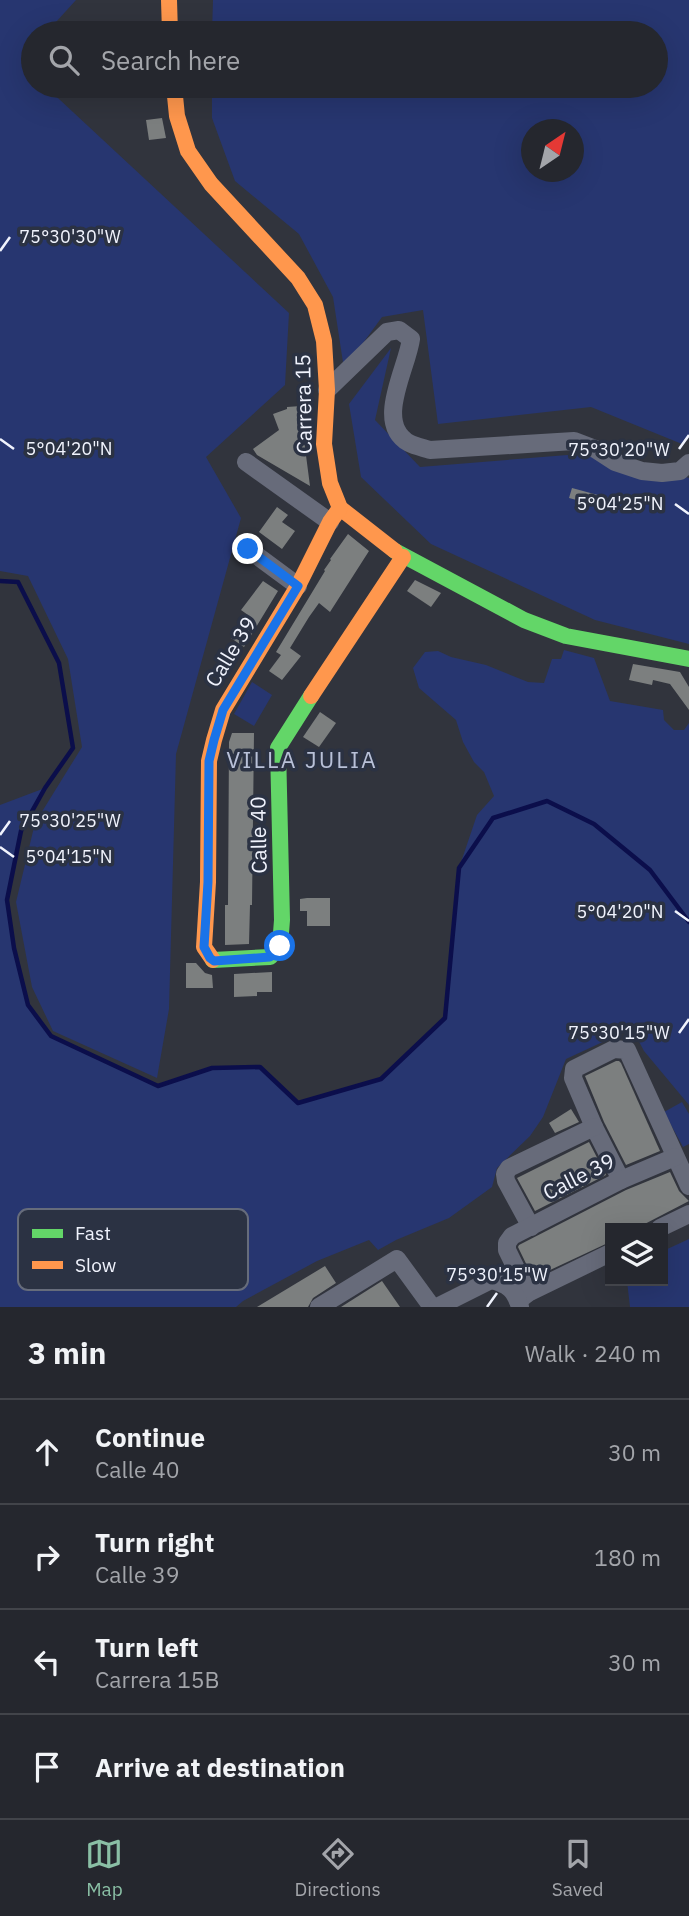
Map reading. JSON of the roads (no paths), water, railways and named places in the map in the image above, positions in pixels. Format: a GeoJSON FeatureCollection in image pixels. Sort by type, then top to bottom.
{"type":"FeatureCollection","features":[{"type":"Feature","properties":{"kind":"street"},"geometry":{"type":"LineString","coordinates":[[169,0],[170,21]]}},
{"type":"Feature","properties":{"kind":"street","name":"Carrera 15"},"geometry":{"type":"LineString","coordinates":[[175,98],[177,116],[188,150],[211,184],[298,278],[315,305],[324,341],[327,390],[324,444],[335,515]]}},
{"type":"Feature","properties":{"kind":"street"},"geometry":{"type":"LineString","coordinates":[[327,390],[387,332],[399,330],[411,339],[393,402],[392,420],[397,433],[409,443],[430,450],[574,441],[595,449],[615,462],[642,471],[680,471],[689,464]]}},
{"type":"Feature","properties":{"kind":"street"},"geometry":{"type":"LineString","coordinates":[[246,462],[375,537],[403,557],[524,620],[566,636],[689,659]]}},
{"type":"Feature","properties":{"kind":"street","name":"Calle 39"},"geometry":{"type":"LineString","coordinates":[[210,958],[204,947],[208,882],[209,761],[214,740],[223,710],[298,586],[335,515]]}},
{"type":"Feature","properties":{"kind":"street"},"geometry":{"type":"LineString","coordinates":[[248,549],[298,586]]}},
{"type":"Feature","properties":{"kind":"street","name":"Calle 40"},"geometry":{"type":"LineString","coordinates":[[210,958],[214,961],[270,957],[280,946],[282,920],[278,748],[403,557]]}},
{"type":"Feature","properties":{"kind":"street"},"geometry":{"type":"LineString","coordinates":[[621,1180],[573,1078],[574,1069],[614,1049],[627,1049],[689,1186]]}},
{"type":"Feature","properties":{"kind":"street"},"geometry":{"type":"LineString","coordinates":[[531,1227],[506,1181],[505,1174],[509,1168],[594,1127]]}},
{"type":"Feature","properties":{"kind":"street","name":"Calle 39"},"geometry":{"type":"LineString","coordinates":[[522,1300],[507,1250],[507,1243],[512,1236],[621,1180],[676,1157]]}},
{"type":"Feature","properties":{"kind":"street"},"geometry":{"type":"LineString","coordinates":[[668,1224],[689,1214]]}},
{"type":"Feature","properties":{"kind":"street"},"geometry":{"type":"LineString","coordinates":[[319,1307],[397,1259],[434,1307],[491,1280],[503,1283],[522,1300],[605,1256]]}},
{"type":"Feature","properties":{"kind":"waterway"},"geometry":{"type":"LineString","coordinates":[[0,581],[18,582],[59,663],[73,748],[45,788],[21,831],[7,900],[14,948],[28,1005],[51,1036],[158,1086],[212,1068],[260,1067],[298,1103],[381,1079],[445,1018],[459,868],[493,818],[547,801],[594,824],[650,870],[689,922]]}},
{"type":"Feature","properties":{"kind":"district","name":"VILLA JULIA"},"geometry":{"type":"Point","coordinates":[302,760]}}]}
